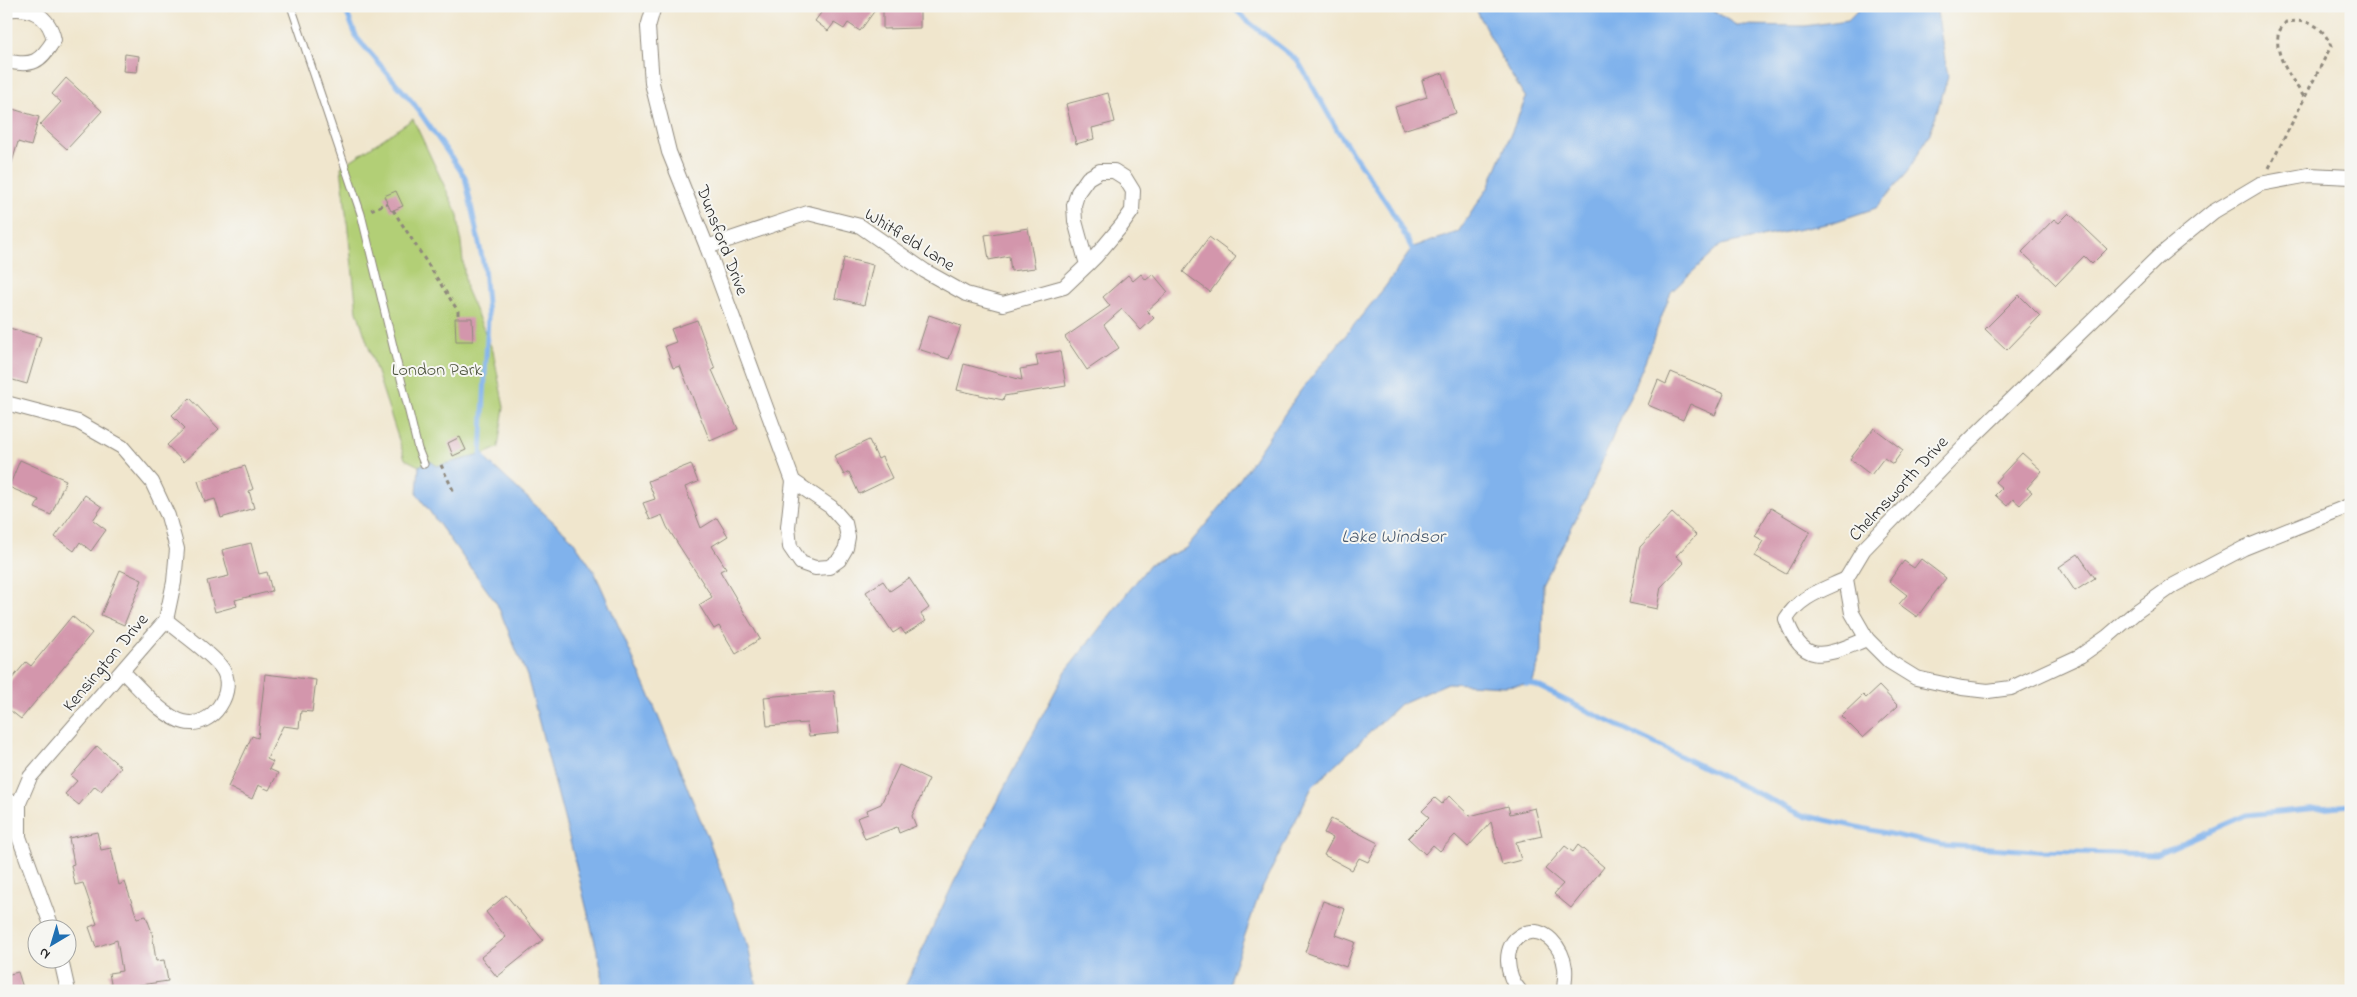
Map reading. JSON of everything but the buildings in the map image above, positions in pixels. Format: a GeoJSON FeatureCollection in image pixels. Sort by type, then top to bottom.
{"type":"FeatureCollection","features":[{"type":"Feature","properties":{"kind":"street","name":"Dunsford Drive"},"geometry":{"type":"LineString","coordinates":[[654,6],[648,27],[652,83],[669,152],[707,248],[793,481],[788,528],[790,547],[801,563],[815,568],[829,567],[839,560],[846,548],[848,537],[845,523],[824,501],[793,481]]}},
{"type":"Feature","properties":{"kind":"street"},"geometry":{"type":"LineString","coordinates":[[6,10],[19,8],[39,15],[51,26],[54,40],[39,60],[22,65],[6,61]]}},
{"type":"Feature","properties":{"kind":"street","name":"Whitfield Lane"},"geometry":{"type":"LineString","coordinates":[[707,248],[808,213],[860,226],[925,271],[966,294],[1003,304],[1064,287],[1087,265],[1122,225],[1132,211],[1133,192],[1125,178],[1114,171],[1100,171],[1088,178],[1078,192],[1074,205],[1075,222],[1087,265]]}},
{"type":"Feature","properties":{"kind":"street","name":"Chelmsworth Drive"},"geometry":{"type":"LineString","coordinates":[[1846,579],[1870,542],[1964,446],[2158,257],[2213,212],[2260,184],[2309,175],[2351,177]]}},
{"type":"Feature","properties":{"kind":"street","name":"Kensington Drive"},"geometry":{"type":"LineString","coordinates":[[6,403],[78,422],[122,447],[152,482],[168,516],[177,549],[174,582],[166,620],[123,672],[30,777],[13,802],[19,837],[49,920]]}},
{"type":"Feature","properties":{"kind":"street"},"geometry":{"type":"LineString","coordinates":[[1867,639],[1826,655],[1812,654],[1801,647],[1791,634],[1786,619],[1792,609],[1803,598],[1846,579],[1852,613],[1867,639],[1890,662],[1916,678],[1962,688],[1988,691],[2011,688],[2080,656],[2107,638],[2136,612],[2183,580],[2244,548],[2351,505]]}},
{"type":"Feature","properties":{"kind":"street"},"geometry":{"type":"LineString","coordinates":[[123,672],[171,716],[186,723],[200,722],[216,712],[226,696],[228,682],[222,667],[166,620]]}},
{"type":"Feature","properties":{"kind":"street"},"geometry":{"type":"LineString","coordinates":[[1520,991],[1514,985],[1508,971],[1508,957],[1513,943],[1524,934],[1539,932],[1551,939],[1561,950],[1566,969],[1564,991]]}},
{"type":"Feature","properties":{"kind":"street"},"geometry":{"type":"LineString","coordinates":[[63,970],[68,991]]}},
{"type":"Feature","properties":{"kind":"lane"},"geometry":{"type":"LineString","coordinates":[[291,6],[361,214],[418,449],[424,464]]}},
{"type":"Feature","properties":{"kind":"path"},"geometry":{"type":"LineString","coordinates":[[2260,184],[2331,46],[2326,33],[2317,27],[2302,20],[2286,22],[2278,34],[2279,51],[2288,72],[2304,97]]}},
{"type":"Feature","properties":{"kind":"path"},"geometry":{"type":"LineString","coordinates":[[361,214],[387,203]]}},
{"type":"Feature","properties":{"kind":"path"},"geometry":{"type":"LineString","coordinates":[[393,210],[458,311],[458,318]]}},
{"type":"Feature","properties":{"kind":"path"},"geometry":{"type":"LineString","coordinates":[[441,465],[454,492]]}},
{"type":"Feature","properties":{"kind":"green space","name":"London Park"},"geometry":{"type":"Polygon","coordinates":[[[413,119],[458,215],[466,289],[493,351],[504,407],[498,448],[481,455],[437,466],[430,461],[419,466],[405,459],[357,311],[341,167],[413,119]]]}},
{"type":"Feature","properties":{"kind":"water","name":"Lake Windsor"},"geometry":{"type":"Polygon","coordinates":[[[1474,6],[1706,6],[1736,25],[1805,26],[1848,20],[1862,6],[1936,6],[1948,77],[1930,133],[1908,172],[1876,208],[1831,223],[1721,245],[1671,292],[1645,361],[1587,497],[1543,584],[1542,653],[1532,684],[1504,686],[1448,683],[1400,704],[1312,787],[1259,895],[1230,978],[1229,991],[903,991],[954,882],[1066,671],[1150,564],[1186,548],[1222,505],[1301,390],[1385,287],[1413,247],[1458,232],[1488,188],[1526,98],[1508,70],[1474,6]]]}},
{"type":"Feature","properties":{"kind":"water"},"geometry":{"type":"Polygon","coordinates":[[[481,455],[572,539],[594,571],[649,694],[710,843],[748,947],[758,991],[602,991],[602,971],[527,676],[497,604],[417,494],[419,466],[430,461],[437,466],[481,455]]]}},
{"type":"Feature","properties":{"kind":"waterway"},"geometry":{"type":"LineString","coordinates":[[344,6],[357,38],[414,104],[465,177],[484,267],[488,317],[481,455],[485,460]]}},
{"type":"Feature","properties":{"kind":"waterway"},"geometry":{"type":"LineString","coordinates":[[1232,6],[1246,20],[1298,61],[1339,133],[1390,208],[1415,254]]}},
{"type":"Feature","properties":{"kind":"waterway"},"geometry":{"type":"LineString","coordinates":[[1526,684],[1532,684],[1802,815],[1941,845],[2036,851],[2157,854],[2246,815],[2351,805]]}}]}
